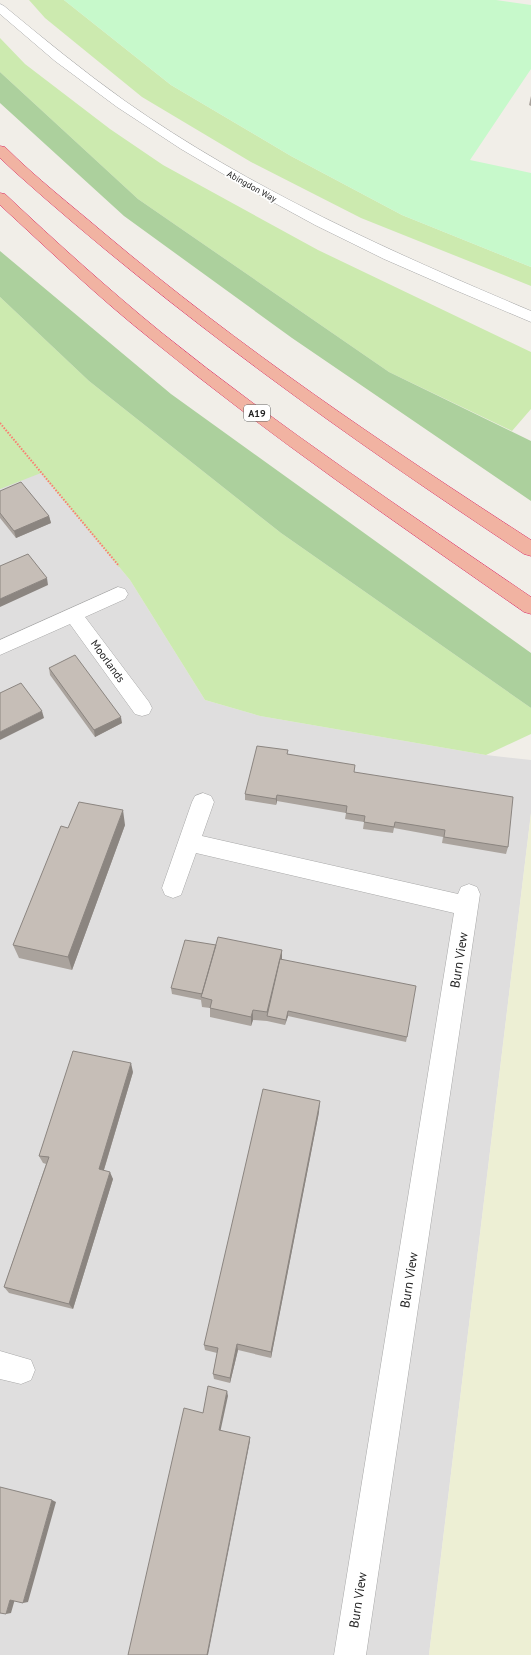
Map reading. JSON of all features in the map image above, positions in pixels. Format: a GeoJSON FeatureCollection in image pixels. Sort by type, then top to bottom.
{"type":"FeatureCollection","features":[{"type":"Feature","properties":{"kind":"highway"},"geometry":{"type":"LineString","coordinates":[[0,150],[136,269],[278,377],[460,503],[531,548]]}},
{"type":"Feature","properties":{"kind":"highway","name":"A19"},"geometry":{"type":"LineString","coordinates":[[0,197],[79,270],[185,359],[291,440],[531,607]]}},
{"type":"Feature","properties":{"kind":"street","name":"Abingdon Way"},"geometry":{"type":"LineString","coordinates":[[0,8],[24,30],[90,82],[167,136],[235,177],[337,231],[445,282],[531,317]]}},
{"type":"Feature","properties":{"kind":"street"},"geometry":{"type":"LineString","coordinates":[[0,648],[118,594]]}},
{"type":"Feature","properties":{"kind":"street","name":"Moorlands"},"geometry":{"type":"LineString","coordinates":[[73,614],[142,708]]}},
{"type":"Feature","properties":{"kind":"street"},"geometry":{"type":"LineString","coordinates":[[173,888],[203,802]]}},
{"type":"Feature","properties":{"kind":"street","name":"Burn View"},"geometry":{"type":"LineString","coordinates":[[189,842],[468,900],[350,1655]]}},
{"type":"Feature","properties":{"kind":"path"},"geometry":{"type":"LineString","coordinates":[[0,423],[130,580],[118,594]]}},
{"type":"Feature","properties":{"kind":"shaded area"},"geometry":{"type":"Polygon","coordinates":[[[0,423],[130,580],[205,700],[260,716],[486,755],[531,760],[531,813],[429,1655],[0,1655],[0,423]]]}},
{"type":"Feature","properties":{"kind":"green space"},"geometry":{"type":"Polygon","coordinates":[[[29,0],[64,0],[171,85],[291,156],[402,215],[531,267],[531,286],[361,218],[251,162],[142,97],[45,18],[29,0]]]}},
{"type":"Feature","properties":{"kind":"green space"},"geometry":{"type":"Polygon","coordinates":[[[64,0],[496,0],[531,5],[531,69],[470,160],[531,173],[531,267],[402,215],[291,156],[171,85],[64,0]]]}},
{"type":"Feature","properties":{"kind":"green space"},"geometry":{"type":"Polygon","coordinates":[[[0,38],[25,64],[110,129],[163,165],[318,250],[531,352],[531,409],[512,431],[389,372],[138,199],[0,72],[0,38]]]}},
{"type":"Feature","properties":{"kind":"green space"},"geometry":{"type":"Polygon","coordinates":[[[0,72],[138,199],[389,372],[531,441],[531,501],[292,338],[124,216],[0,103],[0,72]]]}},
{"type":"Feature","properties":{"kind":"green space"},"geometry":{"type":"Polygon","coordinates":[[[0,251],[171,394],[531,653],[531,708],[281,533],[89,381],[0,297],[0,251]]]}},
{"type":"Feature","properties":{"kind":"green space"},"geometry":{"type":"Polygon","coordinates":[[[0,297],[89,381],[281,533],[531,708],[531,734],[486,755],[260,716],[205,700],[130,580],[41,473],[0,489],[0,297]]]}},
{"type":"Feature","properties":{"kind":"green space"},"geometry":{"type":"Polygon","coordinates":[[[531,813],[531,1655],[429,1655],[531,813]]]}},
{"type":"Feature","properties":{"kind":"building"},"geometry":{"type":"Polygon","coordinates":[[[21,482],[49,516],[14,531],[0,513],[0,491],[21,482]]]}},
{"type":"Feature","properties":{"kind":"building"},"geometry":{"type":"Polygon","coordinates":[[[28,554],[47,578],[0,599],[0,566],[28,554]]]}},
{"type":"Feature","properties":{"kind":"building"},"geometry":{"type":"Polygon","coordinates":[[[75,655],[121,717],[94,730],[49,668],[75,655]]]}},
{"type":"Feature","properties":{"kind":"building"},"geometry":{"type":"Polygon","coordinates":[[[21,683],[42,711],[0,732],[0,693],[21,683]]]}},
{"type":"Feature","properties":{"kind":"building"},"geometry":{"type":"Polygon","coordinates":[[[257,746],[288,750],[287,754],[355,765],[354,772],[513,797],[508,847],[444,837],[445,830],[395,822],[394,827],[364,822],[365,816],[346,813],[347,806],[277,795],[276,799],[245,794],[257,746]]]}},
{"type":"Feature","properties":{"kind":"building"},"geometry":{"type":"Polygon","coordinates":[[[79,802],[123,810],[68,957],[13,945],[61,826],[68,828],[79,802]]]}},
{"type":"Feature","properties":{"kind":"building"},"geometry":{"type":"Polygon","coordinates":[[[218,937],[282,950],[267,1012],[253,1010],[251,1017],[210,1008],[212,1000],[201,997],[218,937]]]}},
{"type":"Feature","properties":{"kind":"building"},"geometry":{"type":"Polygon","coordinates":[[[185,940],[216,945],[202,994],[171,988],[185,940]]]}},
{"type":"Feature","properties":{"kind":"building"},"geometry":{"type":"Polygon","coordinates":[[[280,959],[416,986],[407,1037],[288,1011],[286,1020],[267,1016],[280,959]]]}},
{"type":"Feature","properties":{"kind":"building"},"geometry":{"type":"Polygon","coordinates":[[[73,1051],[131,1063],[99,1169],[110,1172],[69,1304],[4,1287],[49,1157],[39,1156],[73,1051]]]}},
{"type":"Feature","properties":{"kind":"building"},"geometry":{"type":"Polygon","coordinates":[[[263,1089],[320,1101],[271,1352],[237,1344],[230,1378],[213,1374],[218,1348],[204,1345],[263,1089]]]}},
{"type":"Feature","properties":{"kind":"building"},"geometry":{"type":"Polygon","coordinates":[[[208,1386],[227,1391],[219,1430],[250,1437],[207,1655],[128,1655],[184,1408],[203,1413],[208,1386]]]}},
{"type":"Feature","properties":{"kind":"building"},"geometry":{"type":"Polygon","coordinates":[[[0,1487],[52,1500],[23,1603],[10,1600],[6,1614],[0,1613],[0,1487]]]}}]}
